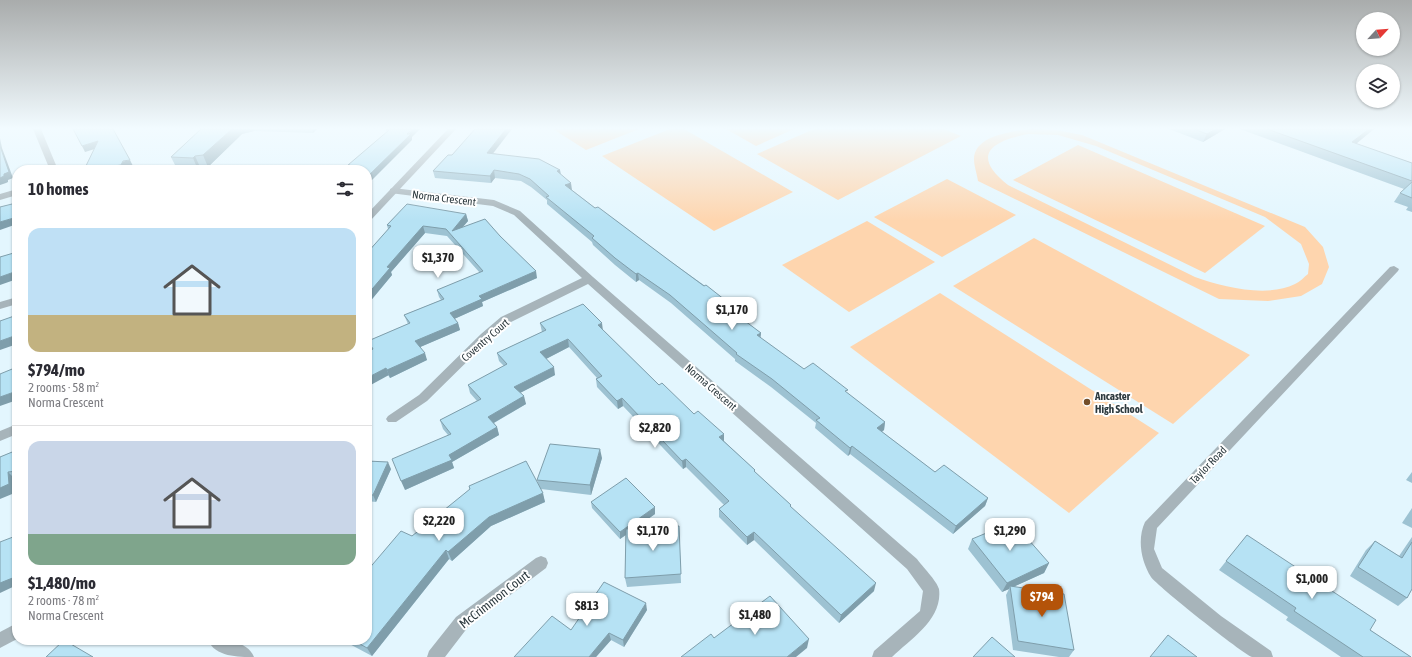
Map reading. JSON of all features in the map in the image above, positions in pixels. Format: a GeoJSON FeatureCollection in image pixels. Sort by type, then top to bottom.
{"type":"FeatureCollection","features":[{"type":"Feature","properties":{"kind":"street"},"geometry":{"type":"LineString","coordinates":[[372,214],[423,160]]}},
{"type":"Feature","properties":{"kind":"street","name":"Norma Crescent"},"geometry":{"type":"LineString","coordinates":[[393,192],[494,203],[517,213],[589,279],[912,564],[931,590],[930,602],[926,614],[880,657]]}},
{"type":"Feature","properties":{"kind":"street"},"geometry":{"type":"LineString","coordinates":[[0,197],[12,193]]}},
{"type":"Feature","properties":{"kind":"street","name":"Taylor Road"},"geometry":{"type":"LineString","coordinates":[[1265,657],[1216,621],[1157,573],[1147,549],[1150,526],[1394,269]]}},
{"type":"Feature","properties":{"kind":"street","name":"Coventry Court"},"geometry":{"type":"LineString","coordinates":[[392,419],[423,398],[485,337],[505,320],[589,279]]}},
{"type":"Feature","properties":{"kind":"street"},"geometry":{"type":"LineString","coordinates":[[0,306],[12,302]]}},
{"type":"Feature","properties":{"kind":"street"},"geometry":{"type":"LineString","coordinates":[[0,436],[12,431]]}},
{"type":"Feature","properties":{"kind":"street","name":"McCrimmon Court"},"geometry":{"type":"LineString","coordinates":[[435,657],[462,622],[541,563]]}},
{"type":"Feature","properties":{"kind":"street"},"geometry":{"type":"LineString","coordinates":[[0,640],[12,634]]}},
{"type":"Feature","properties":{"kind":"street"},"geometry":{"type":"LineString","coordinates":[[225,645],[246,657]]}},
{"type":"Feature","properties":{"kind":"shaded area"},"geometry":{"type":"Polygon","coordinates":[[[607,160],[737,160],[793,192],[714,231],[607,160]]]}},
{"type":"Feature","properties":{"kind":"shaded area"},"geometry":{"type":"Polygon","coordinates":[[[767,160],[916,160],[838,200],[767,160]]]}},
{"type":"Feature","properties":{"kind":"shaded area"},"geometry":{"type":"Polygon","coordinates":[[[974,160],[988,160],[990,166],[1008,185],[1195,277],[1245,290],[1258,291],[1284,288],[1297,283],[1308,274],[1309,264],[1301,244],[1265,217],[1129,160],[1142,160],[1305,227],[1323,247],[1329,267],[1322,284],[1301,296],[1268,301],[1219,299],[978,181],[974,160]]]}},
{"type":"Feature","properties":{"kind":"shaded area"},"geometry":{"type":"Polygon","coordinates":[[[1051,160],[1112,160],[1265,226],[1205,273],[1013,180],[1051,160]]]}},
{"type":"Feature","properties":{"kind":"shaded area"},"geometry":{"type":"Polygon","coordinates":[[[947,179],[1016,215],[942,257],[874,217],[947,179]]]}},
{"type":"Feature","properties":{"kind":"shaded area"},"geometry":{"type":"Polygon","coordinates":[[[867,221],[935,262],[849,312],[782,265],[867,221]]]}},
{"type":"Feature","properties":{"kind":"shaded area"},"geometry":{"type":"Polygon","coordinates":[[[1034,238],[1250,355],[1173,424],[953,286],[1034,238]]]}},
{"type":"Feature","properties":{"kind":"shaded area"},"geometry":{"type":"Polygon","coordinates":[[[940,293],[1159,433],[1069,513],[850,347],[940,293]]]}},
{"type":"Feature","properties":{"kind":"building"},"geometry":{"type":"Polygon","coordinates":[[[0,160],[5,160],[9,172],[0,178],[0,160]]]}},
{"type":"Feature","properties":{"kind":"building"},"geometry":{"type":"Polygon","coordinates":[[[89,160],[130,160],[123,161],[121,165],[86,165],[89,160]]]}},
{"type":"Feature","properties":{"kind":"building"},"geometry":{"type":"Polygon","coordinates":[[[354,160],[385,160],[372,172],[372,165],[348,165],[354,160]]]}},
{"type":"Feature","properties":{"kind":"building"},"geometry":{"type":"Polygon","coordinates":[[[444,160],[540,160],[560,170],[557,171],[571,183],[565,185],[595,208],[598,207],[704,286],[706,285],[725,300],[721,303],[761,333],[757,335],[804,369],[813,363],[848,390],[845,391],[885,422],[877,428],[935,472],[944,465],[988,498],[956,526],[852,446],[850,448],[816,420],[820,418],[772,379],[736,354],[737,353],[670,295],[638,273],[636,274],[615,258],[592,238],[594,236],[546,197],[549,196],[530,179],[519,174],[494,170],[490,176],[433,171],[444,160]]]}},
{"type":"Feature","properties":{"kind":"building"},"geometry":{"type":"Polygon","coordinates":[[[1352,160],[1402,160],[1412,163],[1412,181],[1352,160]]]}},
{"type":"Feature","properties":{"kind":"building"},"geometry":{"type":"Polygon","coordinates":[[[1412,182],[1412,198],[1400,193],[1412,182]]]}},
{"type":"Feature","properties":{"kind":"building"},"geometry":{"type":"Polygon","coordinates":[[[12,204],[12,218],[0,222],[0,207],[12,204]]]}},
{"type":"Feature","properties":{"kind":"building"},"geometry":{"type":"Polygon","coordinates":[[[407,204],[466,214],[452,231],[485,219],[536,271],[479,296],[482,299],[450,313],[458,323],[415,341],[425,353],[387,370],[386,368],[372,375],[372,339],[410,323],[404,315],[444,299],[437,290],[483,271],[446,229],[423,226],[387,267],[390,268],[372,289],[372,247],[391,226],[387,225],[407,204]]]}},
{"type":"Feature","properties":{"kind":"building"},"geometry":{"type":"Polygon","coordinates":[[[12,253],[12,273],[0,277],[0,257],[12,253]]]}},
{"type":"Feature","properties":{"kind":"building"},"geometry":{"type":"Polygon","coordinates":[[[583,304],[602,323],[598,325],[659,385],[662,383],[694,414],[698,411],[724,434],[719,437],[755,470],[754,471],[791,505],[790,506],[876,583],[841,615],[754,532],[747,537],[719,509],[729,501],[686,459],[682,461],[622,398],[617,401],[596,379],[602,376],[568,339],[540,352],[554,367],[514,387],[524,396],[488,417],[497,427],[449,455],[452,460],[401,481],[392,459],[451,434],[440,420],[481,399],[468,385],[507,364],[497,353],[546,330],[540,323],[583,304]]]}},
{"type":"Feature","properties":{"kind":"building"},"geometry":{"type":"Polygon","coordinates":[[[12,317],[12,337],[0,341],[0,321],[12,317]]]}},
{"type":"Feature","properties":{"kind":"building"},"geometry":{"type":"Polygon","coordinates":[[[12,369],[12,393],[0,397],[0,374],[12,369]]]}},
{"type":"Feature","properties":{"kind":"building"},"geometry":{"type":"Polygon","coordinates":[[[550,444],[600,449],[590,485],[537,480],[550,444]]]}},
{"type":"Feature","properties":{"kind":"building"},"geometry":{"type":"Polygon","coordinates":[[[12,452],[12,472],[8,472],[9,484],[0,488],[0,457],[12,452]]]}},
{"type":"Feature","properties":{"kind":"building"},"geometry":{"type":"Polygon","coordinates":[[[372,461],[388,462],[373,495],[372,461]]]}},
{"type":"Feature","properties":{"kind":"building"},"geometry":{"type":"Polygon","coordinates":[[[526,461],[543,493],[489,517],[448,552],[446,550],[372,642],[372,565],[401,531],[412,536],[470,489],[469,486],[526,461]]]}},
{"type":"Feature","properties":{"kind":"building"},"geometry":{"type":"Polygon","coordinates":[[[626,478],[655,507],[620,532],[591,502],[626,478]]]}},
{"type":"Feature","properties":{"kind":"building"},"geometry":{"type":"Polygon","coordinates":[[[1013,522],[1049,563],[1007,583],[972,539],[1013,522]]]}},
{"type":"Feature","properties":{"kind":"building"},"geometry":{"type":"Polygon","coordinates":[[[679,526],[681,574],[625,578],[626,529],[679,526]]]}},
{"type":"Feature","properties":{"kind":"building"},"geometry":{"type":"Polygon","coordinates":[[[1247,535],[1376,620],[1370,630],[1411,657],[1363,657],[1294,611],[1296,608],[1226,561],[1247,535]]]}},
{"type":"Feature","properties":{"kind":"building"},"geometry":{"type":"Polygon","coordinates":[[[12,537],[12,578],[0,583],[0,542],[12,537]]]}},
{"type":"Feature","properties":{"kind":"building"},"geometry":{"type":"Polygon","coordinates":[[[1375,541],[1402,558],[1412,542],[1412,589],[1407,598],[1358,567],[1375,541]]]}},
{"type":"Feature","properties":{"kind":"building"},"geometry":{"type":"Polygon","coordinates":[[[604,582],[646,603],[623,640],[609,633],[589,657],[514,657],[552,616],[571,630],[604,582]]]}},
{"type":"Feature","properties":{"kind":"building"},"geometry":{"type":"Polygon","coordinates":[[[1010,586],[1064,594],[1074,650],[1018,641],[1010,586]]]}},
{"type":"Feature","properties":{"kind":"building"},"geometry":{"type":"Polygon","coordinates":[[[770,596],[809,639],[787,657],[681,657],[711,634],[714,638],[770,596]]]}},
{"type":"Feature","properties":{"kind":"building"},"geometry":{"type":"Polygon","coordinates":[[[1168,635],[1197,657],[1150,657],[1168,635]]]}},
{"type":"Feature","properties":{"kind":"building"},"geometry":{"type":"Polygon","coordinates":[[[992,637],[1015,657],[973,657],[992,637]]]}},
{"type":"Feature","properties":{"kind":"building"},"geometry":{"type":"Polygon","coordinates":[[[59,645],[73,645],[93,657],[46,657],[59,645]]]}},
{"type":"Feature","properties":{"kind":"building"},"geometry":{"type":"Polygon","coordinates":[[[362,645],[369,645],[367,648],[362,645]]]}},
{"type":"Feature","properties":{"kind":"place","name":"Ancaster High School"},"geometry":{"type":"Point","coordinates":[1087,402]}}]}
